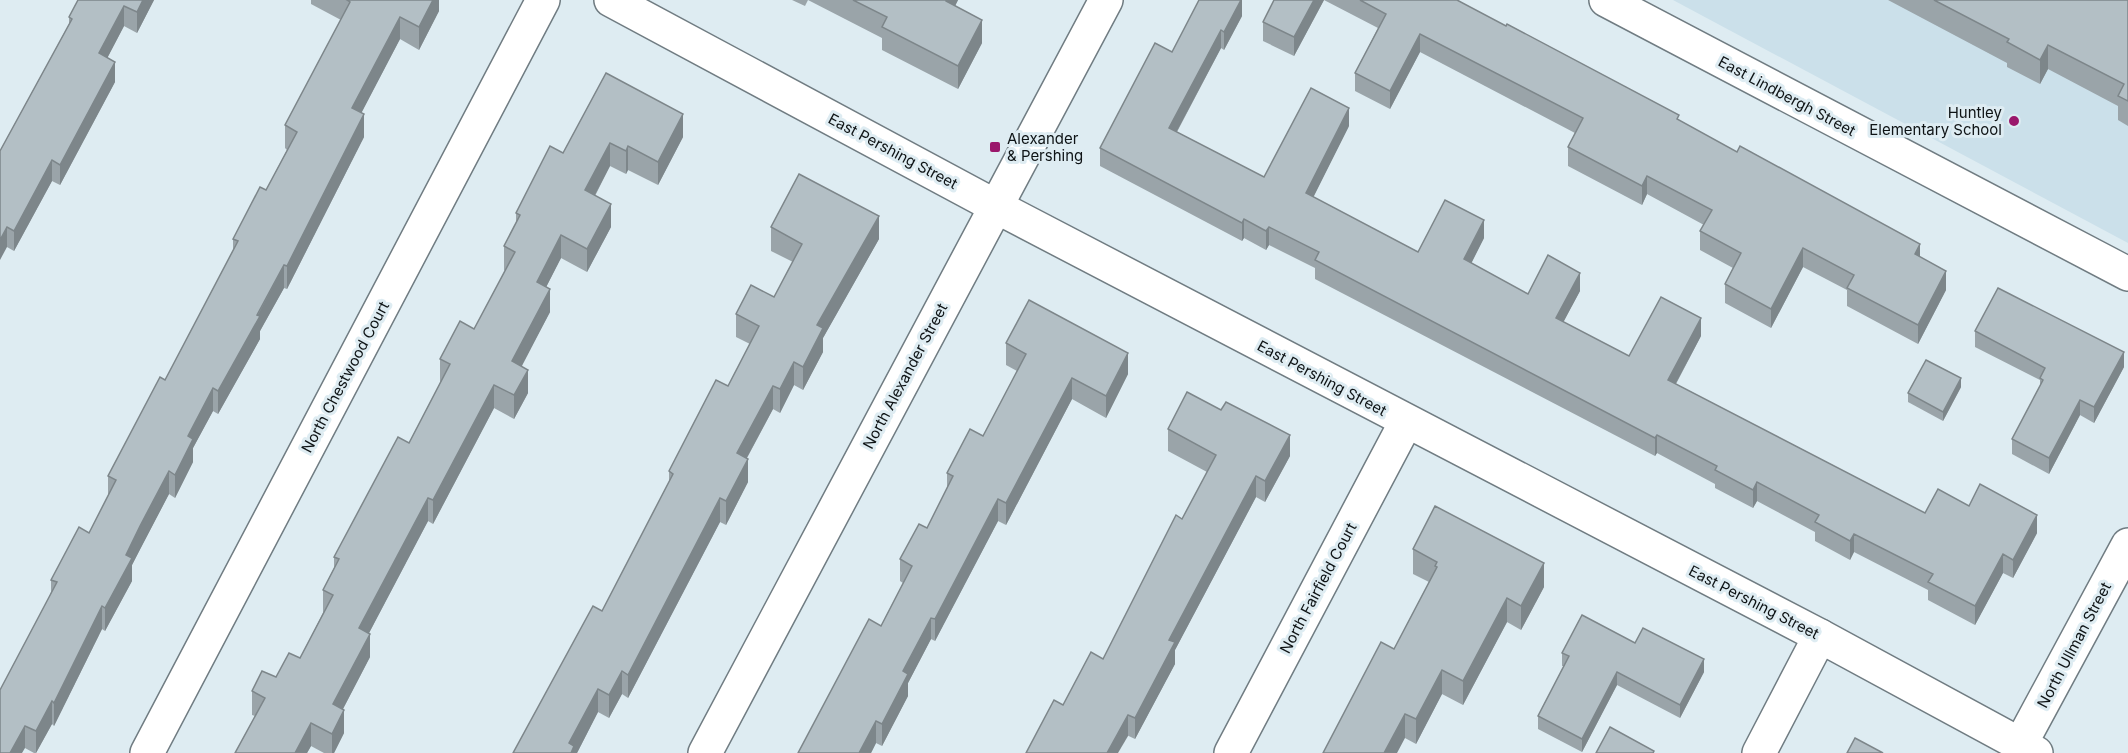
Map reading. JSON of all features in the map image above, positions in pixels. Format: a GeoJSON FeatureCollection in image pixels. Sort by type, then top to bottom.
{"type":"FeatureCollection","features":[{"type":"Feature","properties":{"kind":"street","name":"North Chestwood Court"},"geometry":{"type":"LineString","coordinates":[[147,753],[543,0]]}},
{"type":"Feature","properties":{"kind":"street","name":"East Pershing Street"},"geometry":{"type":"LineString","coordinates":[[611,0],[995,206],[1820,636],[2028,749]]}},
{"type":"Feature","properties":{"kind":"street","name":"North Alexander Street"},"geometry":{"type":"LineString","coordinates":[[705,753],[1106,0]]}},
{"type":"Feature","properties":{"kind":"street","name":"East Lindbergh Street"},"geometry":{"type":"LineString","coordinates":[[1606,0],[2128,274]]}},
{"type":"Feature","properties":{"kind":"street","name":"North Fairfield Court"},"geometry":{"type":"LineString","coordinates":[[1231,753],[1406,422]]}},
{"type":"Feature","properties":{"kind":"street","name":"North Ullman Street"},"geometry":{"type":"LineString","coordinates":[[2028,749],[2128,545]]}},
{"type":"Feature","properties":{"kind":"street"},"geometry":{"type":"LineString","coordinates":[[1759,753],[1820,636]]}},
{"type":"Feature","properties":{"kind":"shaded area","name":"Huntley Elementary School"},"geometry":{"type":"Polygon","coordinates":[[[1673,0],[2128,0],[2128,243],[1673,0]]]}},
{"type":"Feature","properties":{"kind":"building"},"geometry":{"type":"Polygon","coordinates":[[[78,0],[143,0],[137,12],[124,6],[99,53],[115,62],[60,165],[52,160],[14,231],[7,227],[0,240],[0,151],[72,19],[69,17],[78,0]]]}},
{"type":"Feature","properties":{"kind":"building"},"geometry":{"type":"Polygon","coordinates":[[[347,0],[433,0],[419,27],[400,17],[352,108],[364,114],[287,266],[284,265],[257,315],[260,316],[218,391],[213,388],[188,436],[193,439],[175,475],[169,471],[140,526],[126,555],[132,558],[105,608],[102,606],[54,703],[52,701],[36,731],[25,726],[10,753],[0,753],[0,690],[57,582],[51,580],[79,527],[89,533],[116,480],[108,476],[160,377],[165,380],[238,241],[233,239],[260,187],[266,190],[297,132],[285,125],[350,2],[347,0]]]}},
{"type":"Feature","properties":{"kind":"building"},"geometry":{"type":"Polygon","coordinates":[[[853,0],[946,0],[982,20],[958,66],[882,27],[887,17],[853,0]]]}},
{"type":"Feature","properties":{"kind":"building"},"geometry":{"type":"Polygon","coordinates":[[[1199,0],[1241,0],[1224,32],[1221,30],[1169,128],[1264,177],[1311,88],[1349,108],[1306,193],[1418,252],[1445,200],[1484,220],[1464,259],[1528,294],[1548,255],[1580,273],[1556,318],[1629,356],[1661,297],[1701,318],[1668,380],[1925,513],[1938,489],[1969,506],[1980,484],[2037,515],[2013,560],[2003,554],[1975,606],[1928,582],[1933,574],[1854,534],[1850,541],[1815,522],[1819,515],[1757,482],[1753,490],[1715,470],[1717,466],[1657,435],[1655,438],[1315,260],[1319,252],[1269,227],[1266,231],[1244,219],[1242,223],[1100,148],[1155,43],[1172,52],[1199,0]]]}},
{"type":"Feature","properties":{"kind":"building"},"geometry":{"type":"Polygon","coordinates":[[[1274,0],[1314,0],[1294,37],[1263,22],[1274,0]]]}},
{"type":"Feature","properties":{"kind":"building"},"geometry":{"type":"Polygon","coordinates":[[[1360,0],[1457,0],[1679,115],[1677,119],[1737,152],[1740,146],[1920,244],[1915,254],[1946,271],[1918,325],[1847,288],[1854,275],[1803,248],[1771,309],[1725,284],[1741,253],[1700,231],[1712,210],[1647,176],[1642,186],[1568,147],[1583,118],[1420,34],[1390,91],[1355,73],[1386,14],[1360,0]]]}},
{"type":"Feature","properties":{"kind":"building"},"geometry":{"type":"Polygon","coordinates":[[[1934,0],[2128,0],[2128,101],[2118,96],[2124,84],[2048,45],[2040,60],[2007,42],[2009,39],[1934,0]]]}},
{"type":"Feature","properties":{"kind":"building"},"geometry":{"type":"Polygon","coordinates":[[[606,73],[683,114],[658,162],[628,146],[626,151],[610,143],[585,190],[611,204],[587,249],[561,235],[537,282],[550,289],[512,361],[528,370],[514,395],[494,385],[433,500],[428,498],[359,628],[370,634],[333,704],[344,710],[332,734],[311,723],[295,753],[235,753],[265,698],[252,691],[262,671],[276,677],[289,653],[300,658],[333,595],[323,590],[339,559],[334,557],[398,437],[409,443],[450,364],[440,359],[460,321],[474,329],[515,252],[504,246],[520,215],[516,213],[550,146],[563,153],[606,73]]]}},
{"type":"Feature","properties":{"kind":"building"},"geometry":{"type":"Polygon","coordinates":[[[799,174],[879,216],[817,325],[823,328],[803,367],[794,362],[780,389],[773,386],[737,453],[748,459],[726,501],[720,498],[628,675],[622,671],[609,695],[598,689],[569,743],[574,746],[571,753],[513,753],[593,606],[602,611],[673,474],[669,471],[716,380],[728,386],[759,326],[736,314],[751,285],[774,297],[802,244],[771,227],[799,174]]]}},
{"type":"Feature","properties":{"kind":"building"},"geometry":{"type":"Polygon","coordinates":[[[1998,288],[2124,352],[2094,407],[2080,400],[2049,458],[2012,439],[2043,380],[2040,378],[2045,368],[1975,331],[1998,288]]]}},
{"type":"Feature","properties":{"kind":"building"},"geometry":{"type":"Polygon","coordinates":[[[1029,300],[1128,353],[1106,396],[1072,378],[1006,503],[998,499],[935,619],[931,618],[903,671],[908,674],[882,724],[876,721],[859,753],[798,753],[869,619],[881,626],[912,566],[900,559],[919,524],[927,528],[953,476],[947,473],[970,429],[983,436],[1026,354],[1006,343],[1029,300]]]}},
{"type":"Feature","properties":{"kind":"building"},"geometry":{"type":"Polygon","coordinates":[[[1926,360],[1961,378],[1943,412],[1908,393],[1926,360]]]}},
{"type":"Feature","properties":{"kind":"building"},"geometry":{"type":"Polygon","coordinates":[[[1187,392],[1221,410],[1226,402],[1290,435],[1265,481],[1256,476],[1169,640],[1175,642],[1135,718],[1128,715],[1107,753],[1026,753],[1054,700],[1063,705],[1091,652],[1103,659],[1176,515],[1182,519],[1216,455],[1168,429],[1187,392]]]}},
{"type":"Feature","properties":{"kind":"building"},"geometry":{"type":"Polygon","coordinates":[[[1435,506],[1544,563],[1521,606],[1507,598],[1463,681],[1442,670],[1416,719],[1405,714],[1384,753],[1323,753],[1381,642],[1394,649],[1437,567],[1435,566],[1437,562],[1413,549],[1435,506]]]}},
{"type":"Feature","properties":{"kind":"building"},"geometry":{"type":"Polygon","coordinates":[[[1582,615],[1635,643],[1643,628],[1704,659],[1680,705],[1617,672],[1582,739],[1538,716],[1569,656],[1562,653],[1582,615]]]}},
{"type":"Feature","properties":{"kind":"building"},"geometry":{"type":"Polygon","coordinates":[[[1610,727],[1654,751],[1653,753],[1596,753],[1610,727]]]}},
{"type":"Feature","properties":{"kind":"building"},"geometry":{"type":"Polygon","coordinates":[[[1855,738],[1883,753],[1847,753],[1855,738]]]}},
{"type":"Feature","properties":{"kind":"place","name":"Huntley Elementary School"},"geometry":{"type":"Point","coordinates":[2014,121]}},
{"type":"Feature","properties":{"kind":"place","name":"Alexander & Pershing"},"geometry":{"type":"Point","coordinates":[995,147]}}]}
